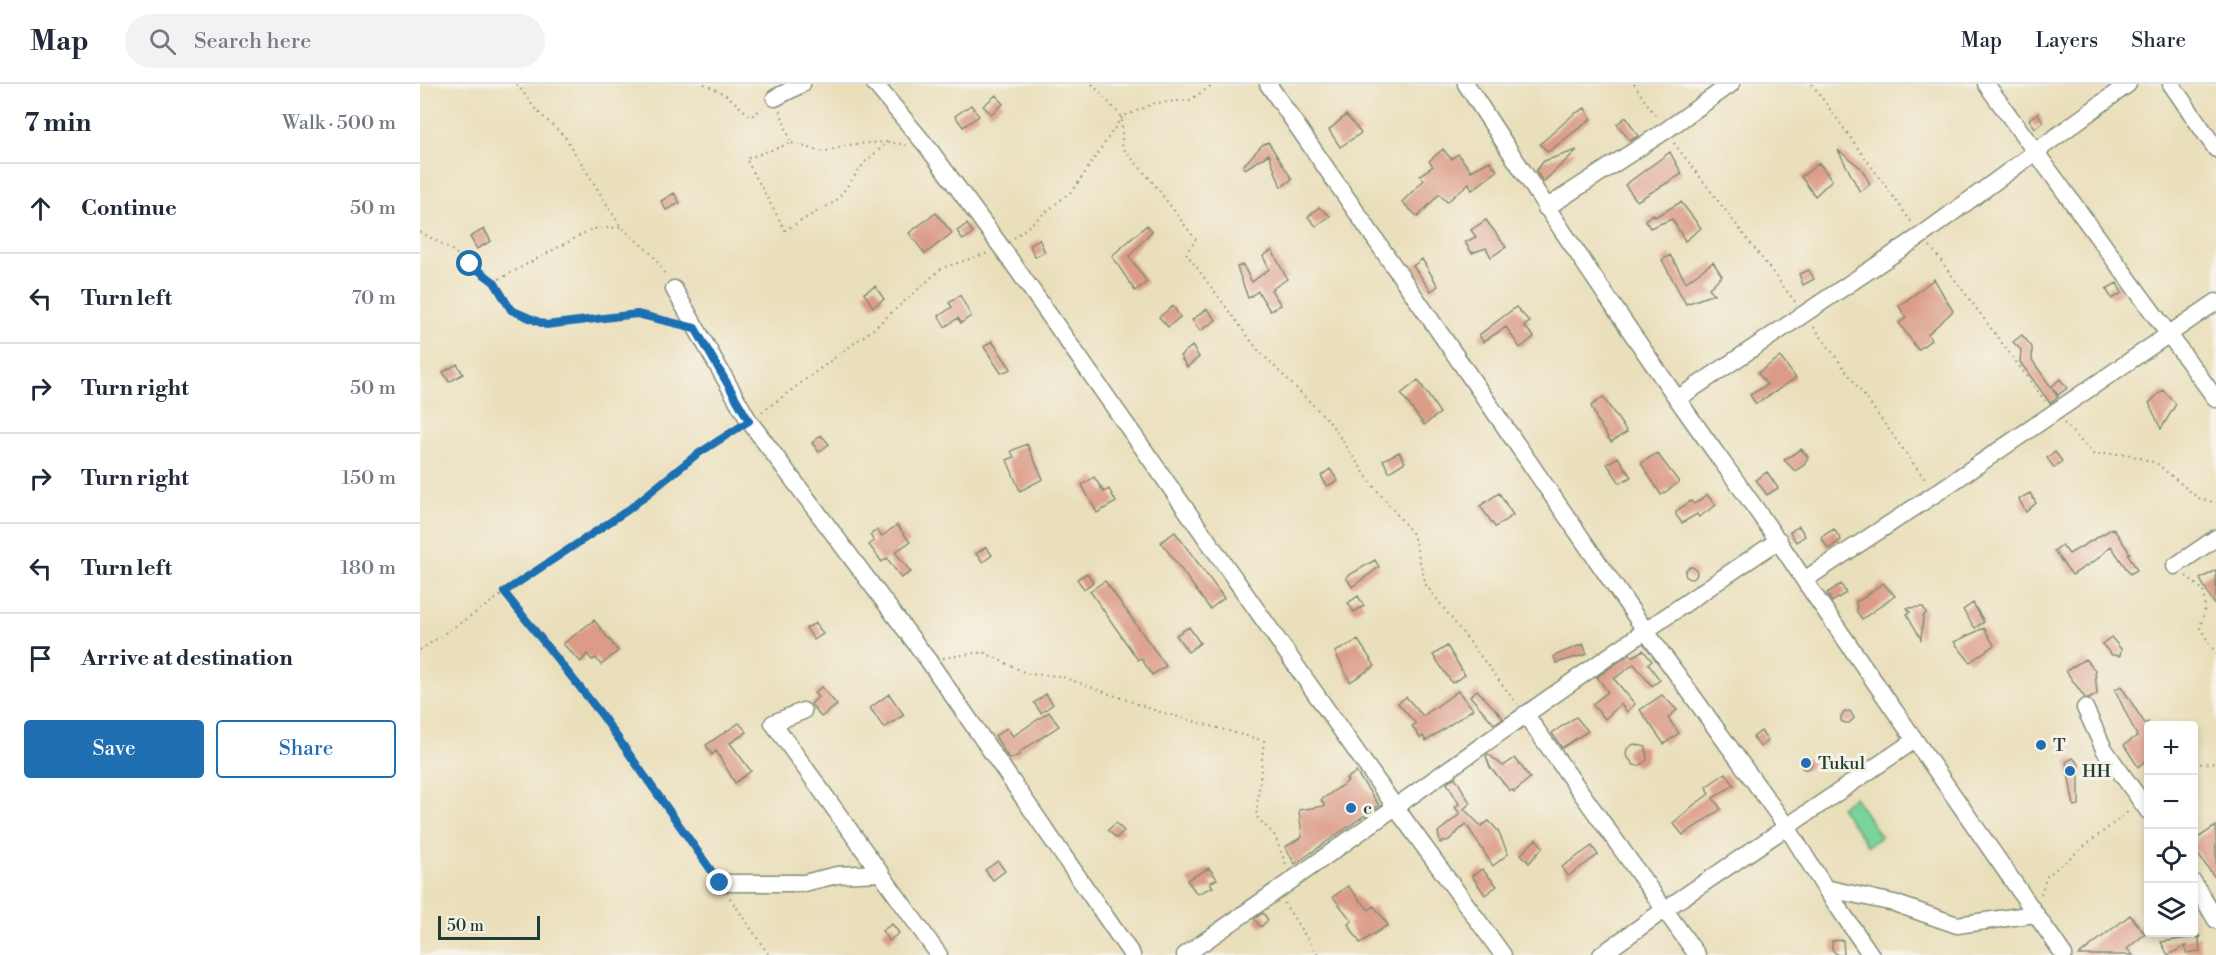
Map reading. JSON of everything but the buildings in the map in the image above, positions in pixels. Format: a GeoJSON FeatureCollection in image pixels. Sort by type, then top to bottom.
{"type":"FeatureCollection","features":[{"type":"Feature","properties":{"kind":"street"},"geometry":{"type":"LineString","coordinates":[[775,98],[802,84]]}},
{"type":"Feature","properties":{"kind":"street"},"geometry":{"type":"LineString","coordinates":[[875,84],[929,149],[1002,248],[1396,808],[1503,955]]}},
{"type":"Feature","properties":{"kind":"street"},"geometry":{"type":"LineString","coordinates":[[1268,84],[1645,630],[1787,827],[1871,955]]}},
{"type":"Feature","properties":{"kind":"street"},"geometry":{"type":"LineString","coordinates":[[1466,84],[1546,208],[1677,399],[1779,540],[1804,580],[2064,955]]}},
{"type":"Feature","properties":{"kind":"street"},"geometry":{"type":"LineString","coordinates":[[1546,208],[1665,131],[1731,84]]}},
{"type":"Feature","properties":{"kind":"street"},"geometry":{"type":"LineString","coordinates":[[1986,84],[2216,399]]}},
{"type":"Feature","properties":{"kind":"street"},"geometry":{"type":"LineString","coordinates":[[1677,399],[1922,236],[2128,84]]}},
{"type":"Feature","properties":{"kind":"street"},"geometry":{"type":"LineString","coordinates":[[2171,84],[2216,148]]}},
{"type":"Feature","properties":{"kind":"street"},"geometry":{"type":"LineString","coordinates":[[674,289],[749,421],[928,660],[1132,955]]}},
{"type":"Feature","properties":{"kind":"street"},"geometry":{"type":"LineString","coordinates":[[1804,580],[1935,494],[2216,302]]}},
{"type":"Feature","properties":{"kind":"street"},"geometry":{"type":"LineString","coordinates":[[2175,566],[2216,538]]}},
{"type":"Feature","properties":{"kind":"street"},"geometry":{"type":"LineString","coordinates":[[1185,955],[1645,630],[1779,540]]}},
{"type":"Feature","properties":{"kind":"street"},"geometry":{"type":"LineString","coordinates":[[2085,708],[2104,749],[2144,803]]}},
{"type":"Feature","properties":{"kind":"street"},"geometry":{"type":"LineString","coordinates":[[803,711],[773,723],[939,955]]}},
{"type":"Feature","properties":{"kind":"street"},"geometry":{"type":"LineString","coordinates":[[1525,714],[1697,955]]}},
{"type":"Feature","properties":{"kind":"street"},"geometry":{"type":"LineString","coordinates":[[1601,955],[1915,740]]}},
{"type":"Feature","properties":{"kind":"street"},"geometry":{"type":"LineString","coordinates":[[720,883],[804,883],[837,875],[881,873]]}},
{"type":"Feature","properties":{"kind":"street"},"geometry":{"type":"LineString","coordinates":[[1825,888],[1893,903],[1957,924],[2035,914]]}},
{"type":"Feature","properties":{"kind":"street"},"geometry":{"type":"LineString","coordinates":[[2198,891],[2216,920]]}},
{"type":"Feature","properties":{"kind":"path"},"geometry":{"type":"LineString","coordinates":[[517,84],[536,110],[565,137],[621,227],[653,255],[674,289]]}},
{"type":"Feature","properties":{"kind":"path"},"geometry":{"type":"LineString","coordinates":[[704,84],[728,96],[751,117],[775,98],[791,143]]}},
{"type":"Feature","properties":{"kind":"path"},"geometry":{"type":"LineString","coordinates":[[1092,84],[1122,117],[1122,147],[1151,180],[1196,240],[1186,253],[1257,349],[1329,421],[1371,483],[1413,534],[1426,585],[1525,714]]}},
{"type":"Feature","properties":{"kind":"path"},"geometry":{"type":"LineString","coordinates":[[420,650],[628,510],[696,455],[749,421],[872,330],[942,268],[1002,248],[1074,189],[1122,117],[1155,102],[1190,100],[1214,84]]}},
{"type":"Feature","properties":{"kind":"path"},"geometry":{"type":"LineString","coordinates":[[1634,84],[1665,131],[1804,314],[1935,494]]}},
{"type":"Feature","properties":{"kind":"path"},"geometry":{"type":"LineString","coordinates":[[1812,84],[2053,412],[2093,454],[2127,454],[2156,463],[2198,498],[2216,503]]}},
{"type":"Feature","properties":{"kind":"path"},"geometry":{"type":"LineString","coordinates":[[888,142],[866,161],[836,201],[785,230],[746,159],[791,143],[822,152],[853,144],[888,142],[929,149]]}},
{"type":"Feature","properties":{"kind":"path"},"geometry":{"type":"LineString","coordinates":[[494,282],[592,229],[621,227]]}},
{"type":"Feature","properties":{"kind":"path"},"geometry":{"type":"LineString","coordinates":[[420,232],[446,246],[494,282],[511,310],[546,325],[637,314],[695,328]]}},
{"type":"Feature","properties":{"kind":"path"},"geometry":{"type":"LineString","coordinates":[[2175,566],[2203,590],[2205,608],[2200,628],[2216,654]]}},
{"type":"Feature","properties":{"kind":"path"},"geometry":{"type":"LineString","coordinates":[[504,592],[601,714],[769,955]]}},
{"type":"Feature","properties":{"kind":"path"},"geometry":{"type":"LineString","coordinates":[[928,660],[983,652],[1028,674],[1060,676],[1158,711],[1264,741],[1256,816],[1275,836]]}},
{"type":"Feature","properties":{"kind":"path"},"geometry":{"type":"LineString","coordinates":[[2198,765],[2216,763]]}},
{"type":"Feature","properties":{"kind":"path"},"geometry":{"type":"LineString","coordinates":[[2035,914],[2047,876],[2113,822],[2144,807]]}},
{"type":"Feature","properties":{"kind":"green space"},"geometry":{"type":"Polygon","coordinates":[[[1854,797],[1881,836],[1868,846],[1840,807],[1854,797]]]}},
{"type":"Feature","properties":{"kind":"place","name":"T"},"geometry":{"type":"Point","coordinates":[2041,745]}},
{"type":"Feature","properties":{"kind":"place","name":"Tukul"},"geometry":{"type":"Point","coordinates":[1806,763]}},
{"type":"Feature","properties":{"kind":"place","name":"HH"},"geometry":{"type":"Point","coordinates":[2070,771]}},
{"type":"Feature","properties":{"kind":"place","name":"c"},"geometry":{"type":"Point","coordinates":[1351,808]}},
{"type":"Feature","properties":{"kind":"route"},"geometry":{"type":"LineString","coordinates":[[470,264],[494,282],[511,310],[546,325],[637,314],[695,328],[749,421],[696,455],[628,510],[504,592],[601,714],[720,883]]}}]}
